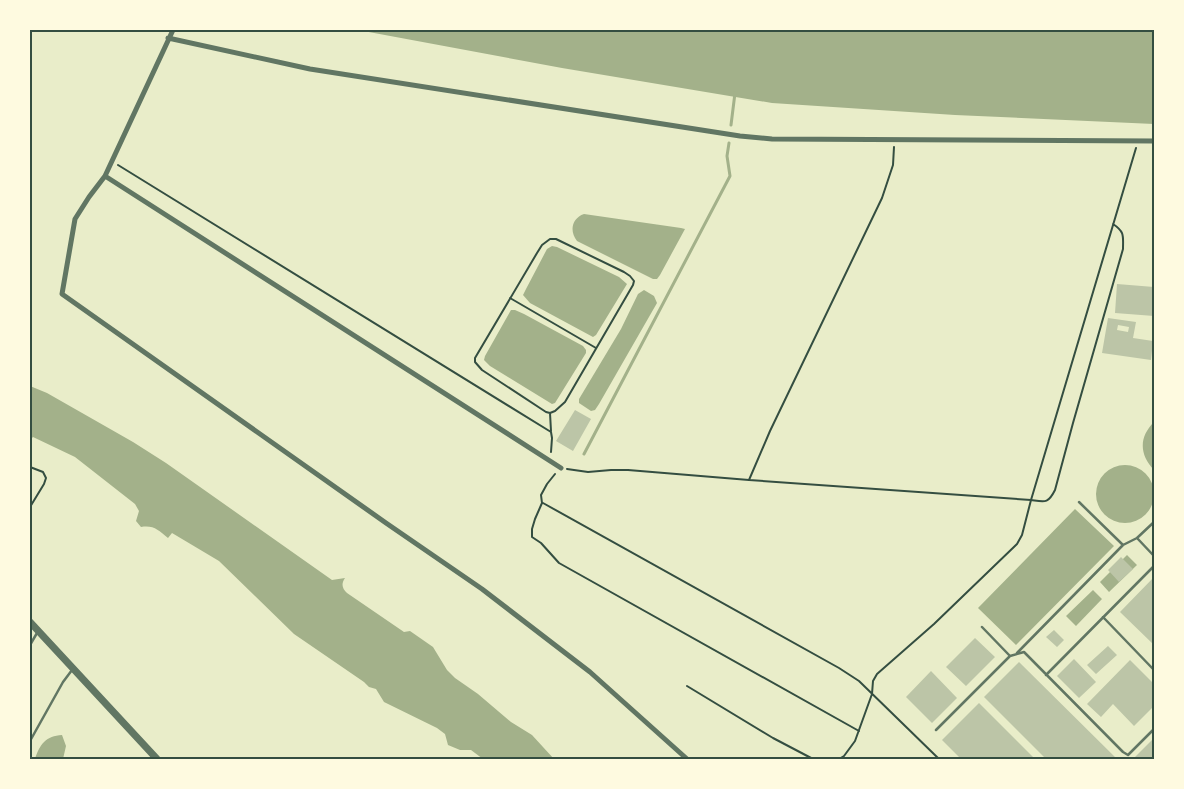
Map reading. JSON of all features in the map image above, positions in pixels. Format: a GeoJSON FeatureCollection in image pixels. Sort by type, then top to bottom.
{"type":"FeatureCollection","features":[{"type":"Feature","properties":{"kind":"street"},"geometry":{"type":"LineString","coordinates":[[173,30],[105,176],[75,219],[62,294],[482,589],[590,672],[688,759]]}},
{"type":"Feature","properties":{"kind":"street"},"geometry":{"type":"LineString","coordinates":[[168,38],[310,69],[740,136],[772,139],[1154,141]]}},
{"type":"Feature","properties":{"kind":"street"},"geometry":{"type":"LineString","coordinates":[[105,176],[561,468]]}},
{"type":"Feature","properties":{"kind":"street"},"geometry":{"type":"LineString","coordinates":[[30,622],[157,759]]}},
{"type":"Feature","properties":{"kind":"lane"},"geometry":{"type":"LineString","coordinates":[[1079,502],[1123,545]]}},
{"type":"Feature","properties":{"kind":"lane"},"geometry":{"type":"LineString","coordinates":[[1016,654],[1123,545],[1137,538],[1154,522]]}},
{"type":"Feature","properties":{"kind":"lane"},"geometry":{"type":"LineString","coordinates":[[1137,538],[1154,556]]}},
{"type":"Feature","properties":{"kind":"lane"},"geometry":{"type":"LineString","coordinates":[[1046,675],[1154,566]]}},
{"type":"Feature","properties":{"kind":"lane"},"geometry":{"type":"LineString","coordinates":[[1103,617],[1154,670]]}},
{"type":"Feature","properties":{"kind":"lane"},"geometry":{"type":"LineString","coordinates":[[982,627],[1010,656]]}},
{"type":"Feature","properties":{"kind":"lane"},"geometry":{"type":"LineString","coordinates":[[30,645],[38,631]]}},
{"type":"Feature","properties":{"kind":"lane"},"geometry":{"type":"LineString","coordinates":[[936,730],[1010,656],[1024,652],[1123,752],[1128,754],[1154,729]]}},
{"type":"Feature","properties":{"kind":"lane"},"geometry":{"type":"LineString","coordinates":[[30,740],[63,682],[73,669]]}},
{"type":"Feature","properties":{"kind":"path"},"geometry":{"type":"LineString","coordinates":[[749,480],[770,431],[882,198],[893,165],[895,154],[894,140]]}},
{"type":"Feature","properties":{"kind":"path"},"geometry":{"type":"LineString","coordinates":[[839,759],[850,748],[860,730],[872,694],[872,681],[877,674],[934,624],[1017,544],[1022,535],[1138,141]]}},
{"type":"Feature","properties":{"kind":"path"},"geometry":{"type":"LineString","coordinates":[[112,161],[551,431]]}},
{"type":"Feature","properties":{"kind":"path"},"geometry":{"type":"LineString","coordinates":[[860,730],[559,563],[541,543],[532,537],[534,519],[542,502],[541,495],[547,484],[561,468],[588,472],[628,470],[1045,502],[1050,500],[1055,490],[1072,423],[1123,249],[1123,234],[1120,228],[1113,224]]}},
{"type":"Feature","properties":{"kind":"path"},"geometry":{"type":"LineString","coordinates":[[550,239],[556,239],[630,276],[634,281],[633,286],[596,348],[565,402],[556,411],[550,413],[482,370],[475,358],[542,245],[550,239]]}},
{"type":"Feature","properties":{"kind":"path"},"geometry":{"type":"LineString","coordinates":[[510,298],[596,348]]}},
{"type":"Feature","properties":{"kind":"path"},"geometry":{"type":"LineString","coordinates":[[548,460],[552,438],[550,413]]}},
{"type":"Feature","properties":{"kind":"path"},"geometry":{"type":"LineString","coordinates":[[30,467],[43,472],[46,478],[30,507]]}},
{"type":"Feature","properties":{"kind":"path"},"geometry":{"type":"LineString","coordinates":[[542,502],[860,681],[939,759]]}},
{"type":"Feature","properties":{"kind":"path"},"geometry":{"type":"LineString","coordinates":[[687,686],[773,738],[813,759]]}},
{"type":"Feature","properties":{"kind":"shaded area"},"geometry":{"type":"Polygon","coordinates":[[[358,30],[1154,30],[1154,124],[955,115],[772,103],[562,68],[358,30]]]}},
{"type":"Feature","properties":{"kind":"shaded area"},"geometry":{"type":"Polygon","coordinates":[[[584,214],[685,229],[660,275],[657,279],[653,279],[577,241],[573,233],[573,225],[577,218],[584,214]]]}},
{"type":"Feature","properties":{"kind":"shaded area"},"geometry":{"type":"Polygon","coordinates":[[[552,246],[619,277],[627,284],[593,337],[530,303],[523,295],[547,249],[552,246]]]}},
{"type":"Feature","properties":{"kind":"shaded area"},"geometry":{"type":"Polygon","coordinates":[[[644,290],[654,296],[657,303],[599,404],[595,410],[591,411],[579,403],[579,399],[621,329],[638,294],[644,290]]]}},
{"type":"Feature","properties":{"kind":"shaded area"},"geometry":{"type":"Polygon","coordinates":[[[511,310],[524,314],[583,346],[586,350],[586,353],[555,403],[552,404],[490,366],[484,360],[511,310]]]}},
{"type":"Feature","properties":{"kind":"shaded area"},"geometry":{"type":"Polygon","coordinates":[[[30,386],[47,393],[166,463],[332,580],[345,578],[343,586],[347,593],[404,632],[410,631],[433,647],[447,670],[455,678],[478,694],[511,722],[532,735],[554,759],[483,759],[471,750],[460,750],[448,745],[445,734],[437,728],[384,702],[376,689],[369,687],[294,634],[219,561],[172,533],[168,538],[153,527],[141,527],[136,521],[139,511],[135,504],[75,457],[33,437],[30,440],[30,386]]]}},
{"type":"Feature","properties":{"kind":"shaded area"},"geometry":{"type":"Polygon","coordinates":[[[1154,422],[1154,470],[1143,452],[1143,440],[1154,422]]]}},
{"type":"Feature","properties":{"kind":"shaded area"},"geometry":{"type":"Polygon","coordinates":[[[1119,465],[1131,465],[1146,473],[1154,488],[1154,500],[1146,515],[1131,523],[1119,523],[1104,515],[1096,500],[1096,488],[1104,473],[1119,465]]]}},
{"type":"Feature","properties":{"kind":"shaded area"},"geometry":{"type":"Polygon","coordinates":[[[1075,509],[1114,546],[1016,645],[978,608],[1075,509]]]}},
{"type":"Feature","properties":{"kind":"shaded area"},"geometry":{"type":"Polygon","coordinates":[[[1127,555],[1137,565],[1109,592],[1100,582],[1127,555]]]}},
{"type":"Feature","properties":{"kind":"shaded area"},"geometry":{"type":"Polygon","coordinates":[[[1093,590],[1102,599],[1076,626],[1066,616],[1093,590]]]}},
{"type":"Feature","properties":{"kind":"shaded area"},"geometry":{"type":"Polygon","coordinates":[[[62,735],[66,746],[63,759],[35,759],[44,742],[52,737],[62,735]]]}},
{"type":"Feature","properties":{"kind":"building"},"geometry":{"type":"Polygon","coordinates":[[[1117,284],[1154,287],[1154,316],[1115,313],[1117,284]]]}},
{"type":"Feature","properties":{"kind":"building"},"geometry":{"type":"Polygon","coordinates":[[[1108,318],[1136,322],[1133,338],[1153,341],[1151,360],[1102,353],[1108,318]],[[1118,325],[1117,330],[1128,332],[1129,327],[1118,325]]]}},
{"type":"Feature","properties":{"kind":"building"},"geometry":{"type":"Polygon","coordinates":[[[575,410],[591,419],[573,451],[556,441],[575,410]]]}},
{"type":"Feature","properties":{"kind":"building"},"geometry":{"type":"Polygon","coordinates":[[[1121,557],[1133,569],[1119,582],[1108,570],[1121,557]]]}},
{"type":"Feature","properties":{"kind":"building"},"geometry":{"type":"Polygon","coordinates":[[[1154,577],[1154,645],[1120,612],[1154,577]]]}},
{"type":"Feature","properties":{"kind":"building"},"geometry":{"type":"Polygon","coordinates":[[[1054,630],[1064,640],[1057,647],[1046,637],[1054,630]]]}},
{"type":"Feature","properties":{"kind":"building"},"geometry":{"type":"Polygon","coordinates":[[[975,638],[995,657],[966,686],[946,667],[975,638]]]}},
{"type":"Feature","properties":{"kind":"building"},"geometry":{"type":"Polygon","coordinates":[[[1108,646],[1117,655],[1096,674],[1087,665],[1108,646]]]}},
{"type":"Feature","properties":{"kind":"building"},"geometry":{"type":"Polygon","coordinates":[[[1074,659],[1096,682],[1079,698],[1057,676],[1074,659]]]}},
{"type":"Feature","properties":{"kind":"building"},"geometry":{"type":"Polygon","coordinates":[[[1130,660],[1154,684],[1154,706],[1134,726],[1113,704],[1101,717],[1087,704],[1130,660]]]}},
{"type":"Feature","properties":{"kind":"building"},"geometry":{"type":"Polygon","coordinates":[[[1019,662],[1117,759],[1046,759],[984,697],[1019,662]]]}},
{"type":"Feature","properties":{"kind":"building"},"geometry":{"type":"Polygon","coordinates":[[[931,671],[957,698],[932,723],[906,697],[931,671]]]}},
{"type":"Feature","properties":{"kind":"building"},"geometry":{"type":"Polygon","coordinates":[[[979,703],[1035,759],[961,759],[942,740],[979,703]]]}},
{"type":"Feature","properties":{"kind":"building"},"geometry":{"type":"Polygon","coordinates":[[[1154,738],[1154,759],[1133,759],[1154,738]]]}},
{"type":"Feature","properties":{"kind":"waterway"},"geometry":{"type":"LineString","coordinates":[[731,125],[735,93]]}},
{"type":"Feature","properties":{"kind":"waterway"},"geometry":{"type":"LineString","coordinates":[[584,454],[730,176],[727,156],[729,143]]}}]}
